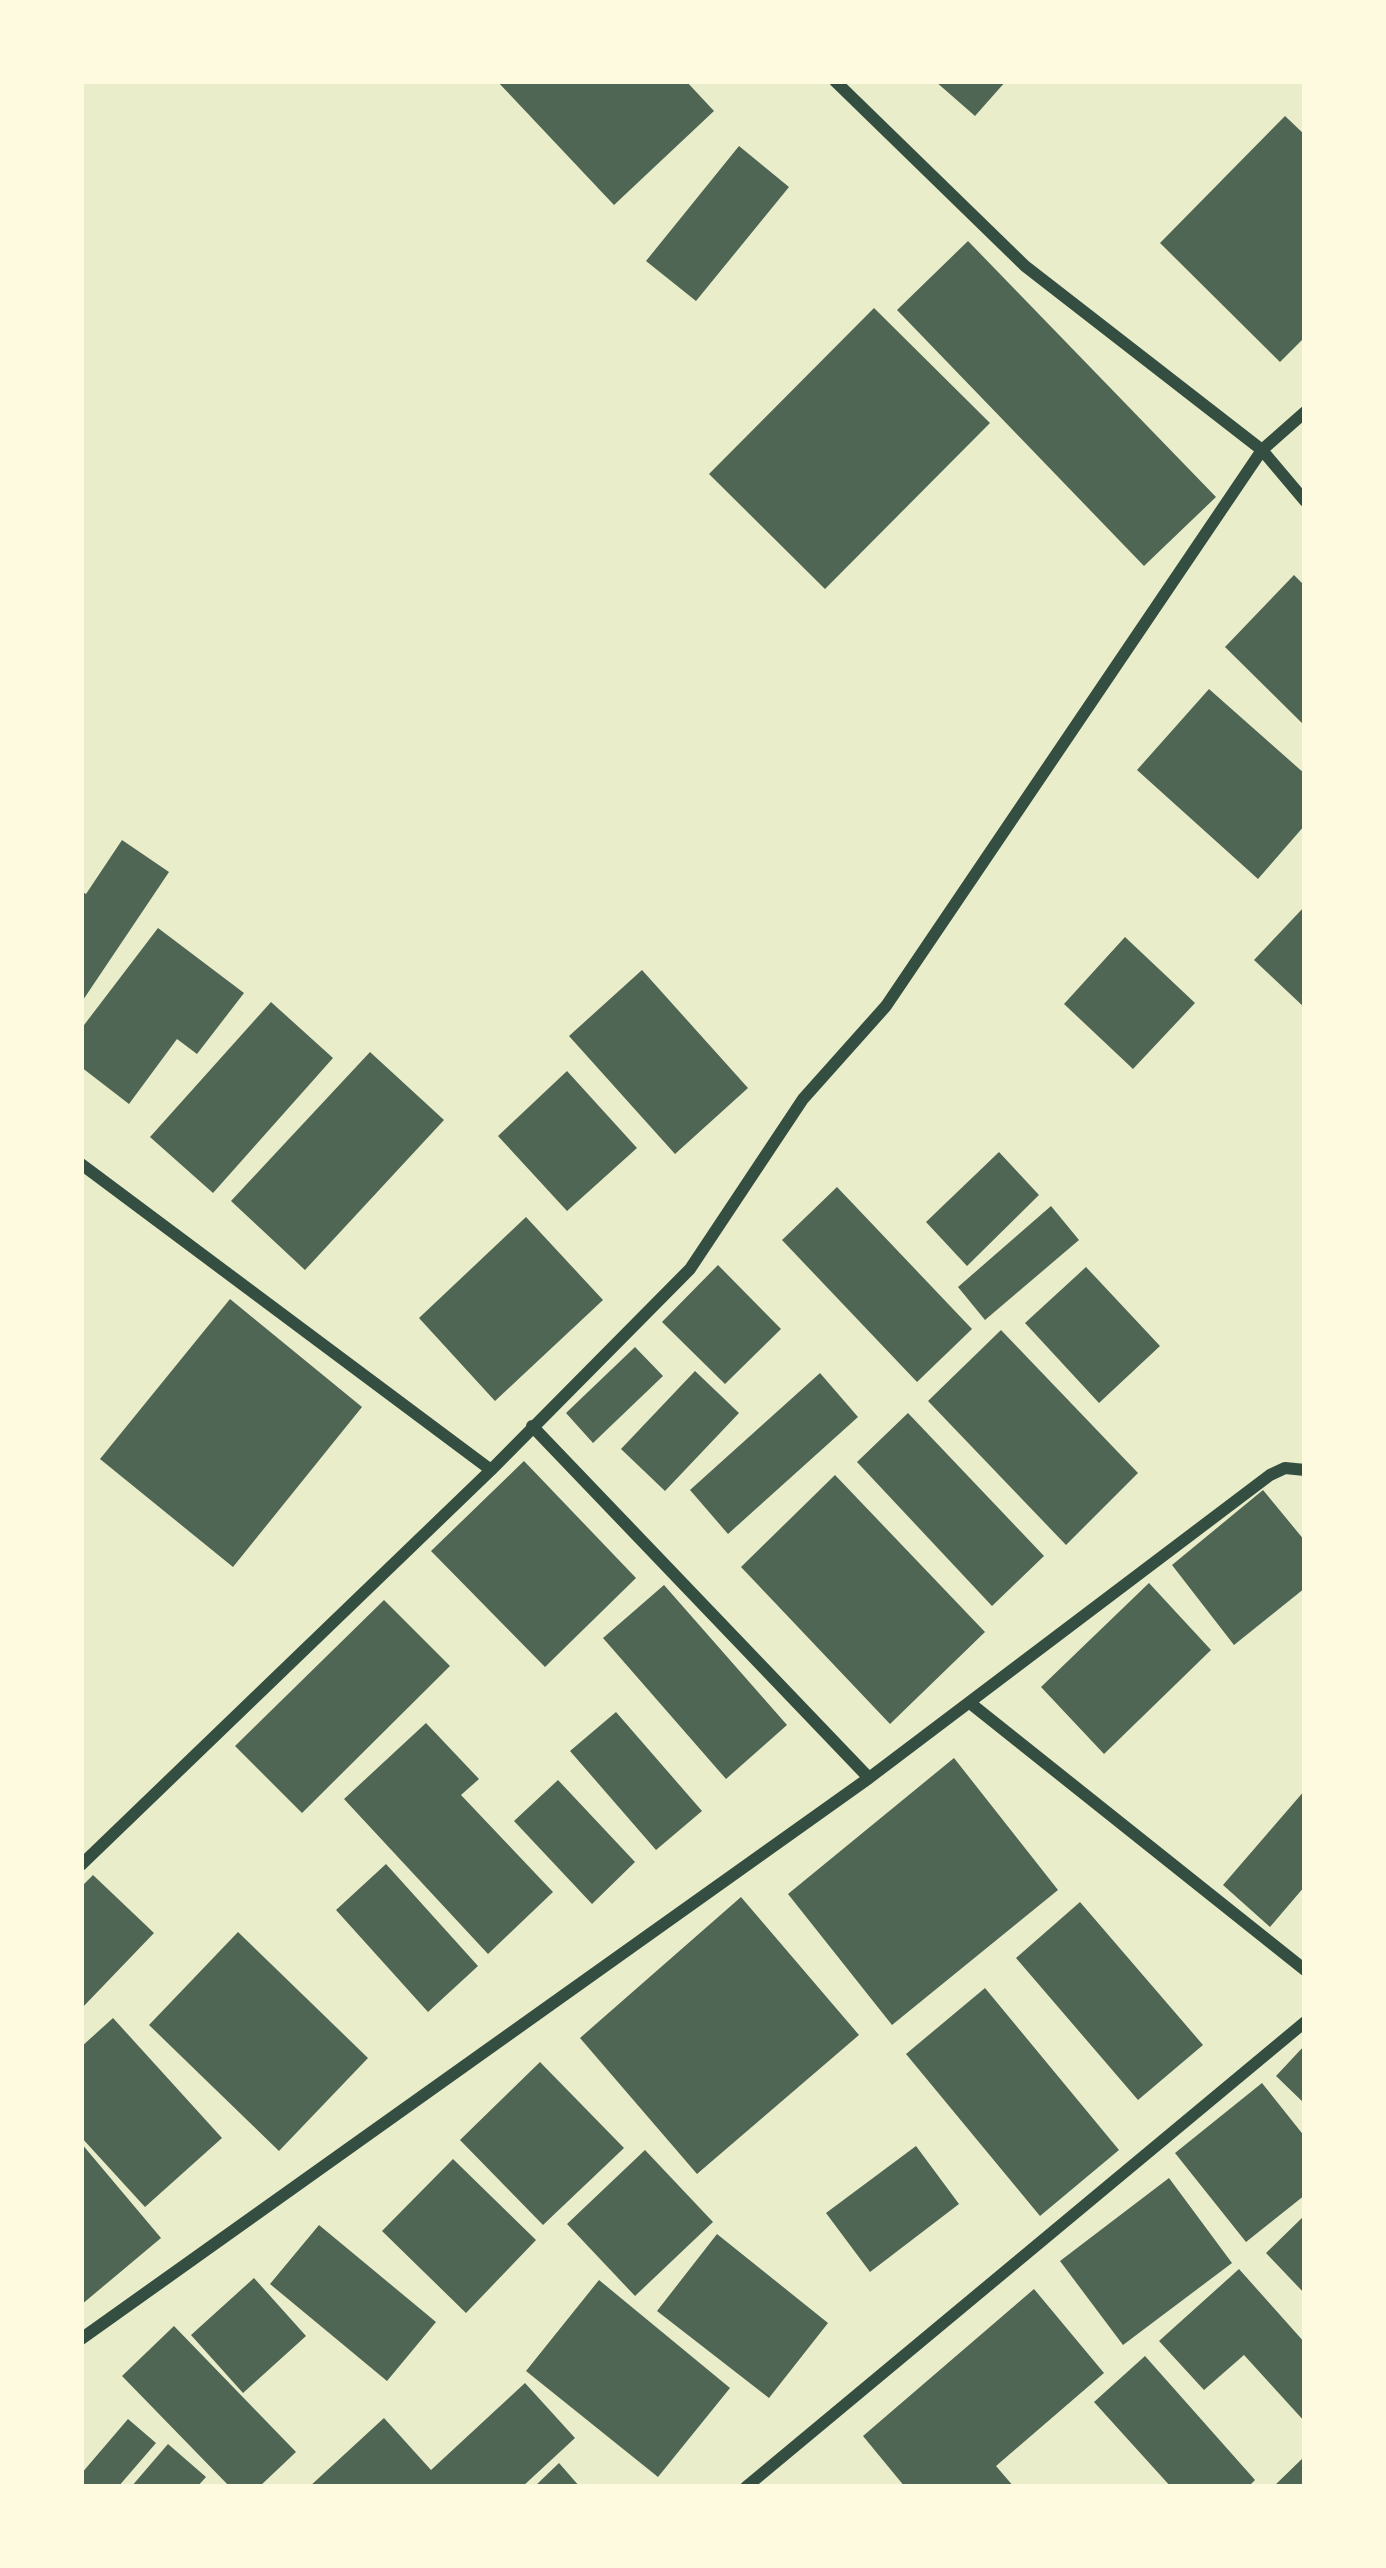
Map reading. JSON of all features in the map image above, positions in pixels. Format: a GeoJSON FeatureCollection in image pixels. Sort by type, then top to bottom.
{"type":"FeatureCollection","features":[{"type":"Feature","properties":{"kind":"street"},"geometry":{"type":"LineString","coordinates":[[835,81],[1025,266],[1262,450],[1305,501]]}},
{"type":"Feature","properties":{"kind":"street"},"geometry":{"type":"LineString","coordinates":[[81,1864],[491,1470],[690,1269],[803,1099],[886,1006],[1262,450],[1305,412]]}},
{"type":"Feature","properties":{"kind":"street"},"geometry":{"type":"LineString","coordinates":[[81,1164],[491,1470]]}},
{"type":"Feature","properties":{"kind":"street"},"geometry":{"type":"LineString","coordinates":[[532,1426],[869,1778]]}},
{"type":"Feature","properties":{"kind":"street"},"geometry":{"type":"LineString","coordinates":[[81,2339],[869,1778],[1270,1475],[1285,1468],[1305,1470]]}},
{"type":"Feature","properties":{"kind":"street"},"geometry":{"type":"LineString","coordinates":[[970,1703],[1305,1970]]}},
{"type":"Feature","properties":{"kind":"street"},"geometry":{"type":"LineString","coordinates":[[746,2487],[1305,2022]]}},
{"type":"Feature","properties":{"kind":"building"},"geometry":{"type":"Polygon","coordinates":[[[497,81],[686,81],[714,111],[614,205],[497,81]]]}},
{"type":"Feature","properties":{"kind":"building"},"geometry":{"type":"Polygon","coordinates":[[[935,81],[1006,81],[975,116],[935,81]]]}},
{"type":"Feature","properties":{"kind":"building"},"geometry":{"type":"Polygon","coordinates":[[[1285,116],[1305,135],[1305,337],[1280,362],[1160,243],[1285,116]]]}},
{"type":"Feature","properties":{"kind":"building"},"geometry":{"type":"Polygon","coordinates":[[[739,146],[789,187],[696,301],[646,261],[739,146]]]}},
{"type":"Feature","properties":{"kind":"building"},"geometry":{"type":"Polygon","coordinates":[[[968,241],[1216,497],[1144,566],[897,310],[968,241]]]}},
{"type":"Feature","properties":{"kind":"building"},"geometry":{"type":"Polygon","coordinates":[[[874,308],[990,423],[825,589],[709,474],[874,308]]]}},
{"type":"Feature","properties":{"kind":"building"},"geometry":{"type":"Polygon","coordinates":[[[1294,575],[1305,586],[1305,726],[1225,647],[1294,575]]]}},
{"type":"Feature","properties":{"kind":"building"},"geometry":{"type":"Polygon","coordinates":[[[1209,689],[1305,774],[1305,825],[1258,879],[1137,770],[1209,689]]]}},
{"type":"Feature","properties":{"kind":"building"},"geometry":{"type":"Polygon","coordinates":[[[122,840],[169,872],[81,1003],[81,891],[86,894],[122,840]]]}},
{"type":"Feature","properties":{"kind":"building"},"geometry":{"type":"Polygon","coordinates":[[[1305,906],[1305,1008],[1254,960],[1305,906]]]}},
{"type":"Feature","properties":{"kind":"building"},"geometry":{"type":"Polygon","coordinates":[[[158,928],[244,993],[197,1054],[177,1039],[129,1104],[81,1067],[81,1029],[158,928]]]}},
{"type":"Feature","properties":{"kind":"building"},"geometry":{"type":"Polygon","coordinates":[[[1125,937],[1195,1003],[1133,1069],[1064,1004],[1125,937]]]}},
{"type":"Feature","properties":{"kind":"building"},"geometry":{"type":"Polygon","coordinates":[[[642,970],[748,1088],[675,1154],[569,1036],[642,970]]]}},
{"type":"Feature","properties":{"kind":"building"},"geometry":{"type":"Polygon","coordinates":[[[271,1002],[333,1058],[213,1193],[150,1137],[271,1002]]]}},
{"type":"Feature","properties":{"kind":"building"},"geometry":{"type":"Polygon","coordinates":[[[370,1052],[444,1120],[305,1270],[231,1201],[370,1052]]]}},
{"type":"Feature","properties":{"kind":"building"},"geometry":{"type":"Polygon","coordinates":[[[567,1071],[637,1148],[567,1211],[498,1136],[567,1071]]]}},
{"type":"Feature","properties":{"kind":"building"},"geometry":{"type":"Polygon","coordinates":[[[999,1152],[1039,1195],[967,1266],[926,1222],[999,1152]]]}},
{"type":"Feature","properties":{"kind":"building"},"geometry":{"type":"Polygon","coordinates":[[[837,1187],[972,1329],[917,1382],[782,1240],[837,1187]]]}},
{"type":"Feature","properties":{"kind":"building"},"geometry":{"type":"Polygon","coordinates":[[[1051,1206],[1079,1240],[985,1320],[958,1287],[1051,1206]]]}},
{"type":"Feature","properties":{"kind":"building"},"geometry":{"type":"Polygon","coordinates":[[[526,1217],[603,1300],[495,1401],[419,1318],[526,1217]]]}},
{"type":"Feature","properties":{"kind":"building"},"geometry":{"type":"Polygon","coordinates":[[[718,1265],[781,1329],[725,1384],[662,1322],[718,1265]]]}},
{"type":"Feature","properties":{"kind":"building"},"geometry":{"type":"Polygon","coordinates":[[[1086,1267],[1160,1346],[1099,1403],[1025,1323],[1086,1267]]]}},
{"type":"Feature","properties":{"kind":"building"},"geometry":{"type":"Polygon","coordinates":[[[230,1299],[362,1407],[233,1567],[100,1459],[230,1299]]]}},
{"type":"Feature","properties":{"kind":"building"},"geometry":{"type":"Polygon","coordinates":[[[1001,1330],[1138,1473],[1066,1545],[928,1401],[1001,1330]]]}},
{"type":"Feature","properties":{"kind":"building"},"geometry":{"type":"Polygon","coordinates":[[[635,1347],[663,1376],[593,1443],[566,1413],[635,1347]]]}},
{"type":"Feature","properties":{"kind":"building"},"geometry":{"type":"Polygon","coordinates":[[[695,1371],[739,1413],[665,1491],[621,1449],[695,1371]]]}},
{"type":"Feature","properties":{"kind":"building"},"geometry":{"type":"Polygon","coordinates":[[[820,1373],[858,1417],[728,1534],[690,1490],[820,1373]]]}},
{"type":"Feature","properties":{"kind":"building"},"geometry":{"type":"Polygon","coordinates":[[[908,1413],[1044,1556],[992,1606],[857,1462],[908,1413]]]}},
{"type":"Feature","properties":{"kind":"building"},"geometry":{"type":"Polygon","coordinates":[[[524,1461],[636,1578],[545,1667],[431,1551],[524,1461]]]}},
{"type":"Feature","properties":{"kind":"building"},"geometry":{"type":"Polygon","coordinates":[[[835,1475],[985,1632],[890,1724],[741,1567],[835,1475]]]}},
{"type":"Feature","properties":{"kind":"building"},"geometry":{"type":"Polygon","coordinates":[[[1263,1490],[1305,1541],[1305,1588],[1234,1645],[1172,1565],[1263,1490]]]}},
{"type":"Feature","properties":{"kind":"building"},"geometry":{"type":"Polygon","coordinates":[[[1149,1583],[1211,1650],[1104,1754],[1041,1687],[1149,1583]]]}},
{"type":"Feature","properties":{"kind":"building"},"geometry":{"type":"Polygon","coordinates":[[[664,1585],[787,1725],[726,1779],[603,1638],[664,1585]]]}},
{"type":"Feature","properties":{"kind":"building"},"geometry":{"type":"Polygon","coordinates":[[[384,1600],[450,1666],[302,1813],[235,1746],[384,1600]]]}},
{"type":"Feature","properties":{"kind":"building"},"geometry":{"type":"Polygon","coordinates":[[[616,1712],[702,1811],[656,1850],[570,1751],[616,1712]]]}},
{"type":"Feature","properties":{"kind":"building"},"geometry":{"type":"Polygon","coordinates":[[[426,1723],[479,1779],[461,1795],[553,1892],[488,1954],[344,1799],[426,1723]]]}},
{"type":"Feature","properties":{"kind":"building"},"geometry":{"type":"Polygon","coordinates":[[[954,1758],[1058,1890],[892,2025],[788,1894],[954,1758]]]}},
{"type":"Feature","properties":{"kind":"building"},"geometry":{"type":"Polygon","coordinates":[[[558,1780],[635,1862],[592,1904],[514,1821],[558,1780]]]}},
{"type":"Feature","properties":{"kind":"building"},"geometry":{"type":"Polygon","coordinates":[[[1305,1790],[1305,1886],[1270,1927],[1223,1885],[1305,1790]]]}},
{"type":"Feature","properties":{"kind":"building"},"geometry":{"type":"Polygon","coordinates":[[[386,1864],[478,1966],[428,2012],[336,1910],[386,1864]]]}},
{"type":"Feature","properties":{"kind":"building"},"geometry":{"type":"Polygon","coordinates":[[[93,1875],[154,1933],[81,2009],[81,1887],[93,1875]]]}},
{"type":"Feature","properties":{"kind":"building"},"geometry":{"type":"Polygon","coordinates":[[[741,1897],[859,2035],[697,2174],[580,2038],[741,1897]]]}},
{"type":"Feature","properties":{"kind":"building"},"geometry":{"type":"Polygon","coordinates":[[[1080,1902],[1203,2045],[1138,2100],[1016,1958],[1080,1902]]]}},
{"type":"Feature","properties":{"kind":"building"},"geometry":{"type":"Polygon","coordinates":[[[238,1932],[368,2058],[279,2151],[149,2025],[238,1932]]]}},
{"type":"Feature","properties":{"kind":"building"},"geometry":{"type":"Polygon","coordinates":[[[985,1988],[1119,2150],[1040,2216],[906,2054],[985,1988]]]}},
{"type":"Feature","properties":{"kind":"building"},"geometry":{"type":"Polygon","coordinates":[[[113,2018],[222,2138],[145,2207],[81,2137],[81,2047],[113,2018]]]}},
{"type":"Feature","properties":{"kind":"building"},"geometry":{"type":"Polygon","coordinates":[[[1305,2045],[1305,2104],[1276,2076],[1305,2045]]]}},
{"type":"Feature","properties":{"kind":"building"},"geometry":{"type":"Polygon","coordinates":[[[540,2062],[624,2148],[543,2225],[460,2140],[540,2062]]]}},
{"type":"Feature","properties":{"kind":"building"},"geometry":{"type":"Polygon","coordinates":[[[1262,2083],[1305,2137],[1305,2195],[1246,2242],[1175,2153],[1262,2083]]]}},
{"type":"Feature","properties":{"kind":"building"},"geometry":{"type":"Polygon","coordinates":[[[81,2143],[161,2238],[81,2305],[81,2143]]]}},
{"type":"Feature","properties":{"kind":"building"},"geometry":{"type":"Polygon","coordinates":[[[916,2146],[959,2204],[870,2272],[826,2213],[916,2146]]]}},
{"type":"Feature","properties":{"kind":"building"},"geometry":{"type":"Polygon","coordinates":[[[645,2150],[713,2222],[635,2296],[567,2224],[645,2150]]]}},
{"type":"Feature","properties":{"kind":"building"},"geometry":{"type":"Polygon","coordinates":[[[453,2159],[536,2240],[466,2313],[382,2231],[453,2159]]]}},
{"type":"Feature","properties":{"kind":"building"},"geometry":{"type":"Polygon","coordinates":[[[1169,2178],[1232,2263],[1123,2345],[1060,2261],[1169,2178]]]}},
{"type":"Feature","properties":{"kind":"building"},"geometry":{"type":"Polygon","coordinates":[[[1305,2215],[1305,2294],[1266,2253],[1305,2215]]]}},
{"type":"Feature","properties":{"kind":"building"},"geometry":{"type":"Polygon","coordinates":[[[319,2225],[436,2322],[387,2381],[270,2284],[319,2225]]]}},
{"type":"Feature","properties":{"kind":"building"},"geometry":{"type":"Polygon","coordinates":[[[717,2234],[828,2323],[769,2398],[657,2311],[717,2234]]]}},
{"type":"Feature","properties":{"kind":"building"},"geometry":{"type":"Polygon","coordinates":[[[1239,2269],[1305,2343],[1305,2422],[1244,2355],[1204,2390],[1159,2341],[1239,2269]]]}},
{"type":"Feature","properties":{"kind":"building"},"geometry":{"type":"Polygon","coordinates":[[[254,2278],[306,2336],[243,2393],[191,2335],[254,2278]]]}},
{"type":"Feature","properties":{"kind":"building"},"geometry":{"type":"Polygon","coordinates":[[[599,2280],[730,2388],[658,2477],[526,2371],[599,2280]]]}},
{"type":"Feature","properties":{"kind":"building"},"geometry":{"type":"Polygon","coordinates":[[[1034,2289],[1104,2373],[996,2466],[1014,2487],[905,2487],[863,2436],[1034,2289]]]}},
{"type":"Feature","properties":{"kind":"building"},"geometry":{"type":"Polygon","coordinates":[[[174,2326],[296,2452],[259,2487],[230,2487],[122,2376],[174,2326]]]}},
{"type":"Feature","properties":{"kind":"building"},"geometry":{"type":"Polygon","coordinates":[[[1145,2356],[1255,2480],[1248,2487],[1171,2487],[1094,2402],[1145,2356]]]}},
{"type":"Feature","properties":{"kind":"building"},"geometry":{"type":"Polygon","coordinates":[[[525,2383],[575,2438],[522,2487],[309,2487],[384,2418],[431,2470],[525,2383]]]}},
{"type":"Feature","properties":{"kind":"building"},"geometry":{"type":"Polygon","coordinates":[[[128,2419],[156,2443],[118,2487],[81,2487],[81,2474],[128,2419]]]}},
{"type":"Feature","properties":{"kind":"building"},"geometry":{"type":"Polygon","coordinates":[[[168,2444],[206,2477],[197,2487],[131,2487],[168,2444]]]}},
{"type":"Feature","properties":{"kind":"building"},"geometry":{"type":"Polygon","coordinates":[[[1305,2456],[1305,2487],[1273,2487],[1305,2456]]]}},
{"type":"Feature","properties":{"kind":"building"},"geometry":{"type":"Polygon","coordinates":[[[559,2463],[580,2487],[534,2487],[559,2463]]]}}]}
